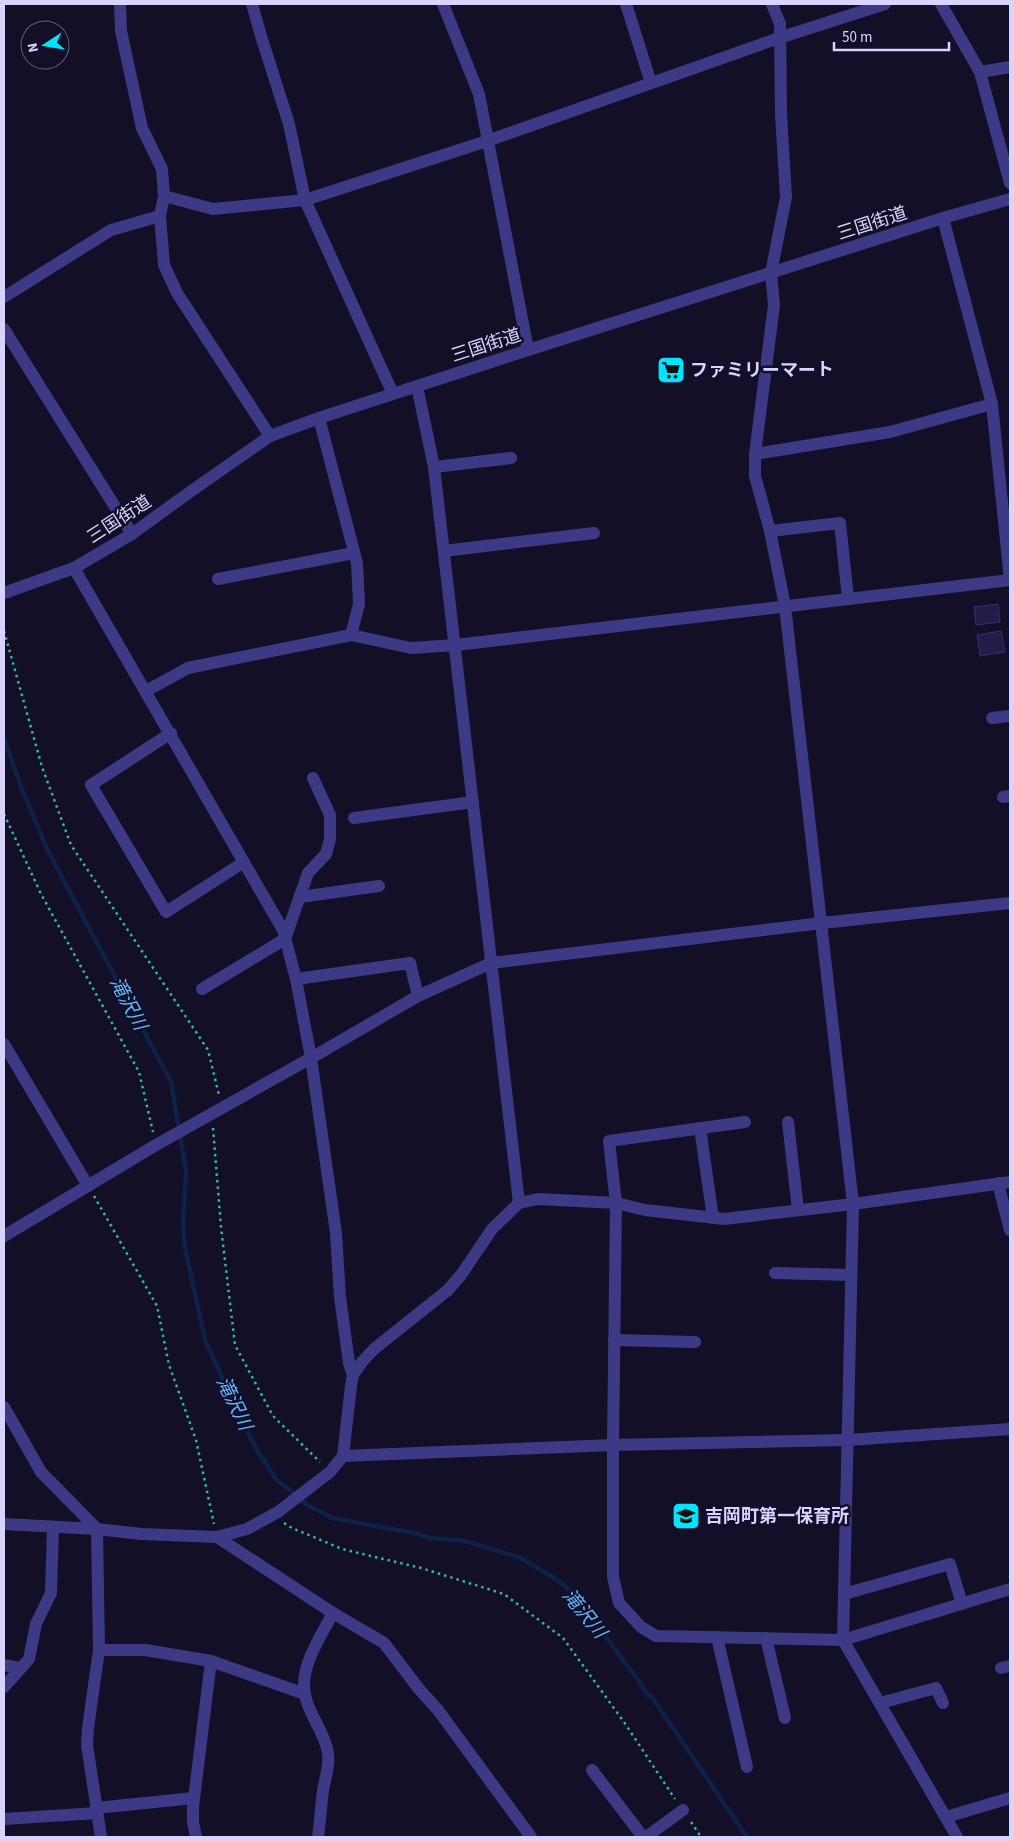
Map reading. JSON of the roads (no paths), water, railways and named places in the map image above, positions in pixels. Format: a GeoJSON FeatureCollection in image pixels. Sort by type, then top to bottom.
{"type":"FeatureCollection","features":[{"type":"Feature","properties":{"kind":"street"},"geometry":{"type":"LineString","coordinates":[[120,4],[121,31],[142,128],[162,168],[164,196],[160,216],[164,265],[177,293],[270,436]]}},
{"type":"Feature","properties":{"kind":"street"},"geometry":{"type":"LineString","coordinates":[[252,4],[289,124],[305,200],[393,394]]}},
{"type":"Feature","properties":{"kind":"street"},"geometry":{"type":"LineString","coordinates":[[443,4],[480,94],[487,141],[528,350]]}},
{"type":"Feature","properties":{"kind":"street"},"geometry":{"type":"LineString","coordinates":[[627,4],[651,83]]}},
{"type":"Feature","properties":{"kind":"street"},"geometry":{"type":"LineString","coordinates":[[772,4],[780,24],[781,114],[786,197],[771,273],[774,305],[755,454],[754,476],[770,531],[785,606],[853,1204],[843,1640],[957,1837]]}},
{"type":"Feature","properties":{"kind":"street"},"geometry":{"type":"LineString","coordinates":[[164,196],[212,210],[305,200],[487,141],[779,38],[885,4]]}},
{"type":"Feature","properties":{"kind":"street"},"geometry":{"type":"LineString","coordinates":[[941,4],[980,72],[1010,183]]}},
{"type":"Feature","properties":{"kind":"street"},"geometry":{"type":"LineString","coordinates":[[980,72],[1010,67]]}},
{"type":"Feature","properties":{"kind":"street","name":"三国街道"},"geometry":{"type":"LineString","coordinates":[[4,593],[74,568],[132,534],[270,436],[319,418],[528,350],[944,218],[1010,199]]}},
{"type":"Feature","properties":{"kind":"street"},"geometry":{"type":"LineString","coordinates":[[4,297],[111,230],[160,216]]}},
{"type":"Feature","properties":{"kind":"street"},"geometry":{"type":"LineString","coordinates":[[146,691],[188,668],[351,634],[411,648],[456,645],[1010,580],[992,404],[944,218]]}},
{"type":"Feature","properties":{"kind":"street"},"geometry":{"type":"LineString","coordinates":[[4,329],[132,534]]}},
{"type":"Feature","properties":{"kind":"street"},"geometry":{"type":"LineString","coordinates":[[417,386],[434,467],[519,1203]]}},
{"type":"Feature","properties":{"kind":"street"},"geometry":{"type":"LineString","coordinates":[[755,454],[890,432],[992,404]]}},
{"type":"Feature","properties":{"kind":"street"},"geometry":{"type":"LineString","coordinates":[[319,418],[357,563],[359,604],[351,634]]}},
{"type":"Feature","properties":{"kind":"street"},"geometry":{"type":"LineString","coordinates":[[434,467],[511,458]]}},
{"type":"Feature","properties":{"kind":"street"},"geometry":{"type":"LineString","coordinates":[[770,531],[840,523],[848,598]]}},
{"type":"Feature","properties":{"kind":"street"},"geometry":{"type":"LineString","coordinates":[[444,551],[594,533]]}},
{"type":"Feature","properties":{"kind":"street"},"geometry":{"type":"LineString","coordinates":[[218,579],[354,553]]}},
{"type":"Feature","properties":{"kind":"street"},"geometry":{"type":"LineString","coordinates":[[74,568],[171,733],[283,930],[296,979],[312,1058],[336,1233],[340,1297],[349,1363],[353,1375]]}},
{"type":"Feature","properties":{"kind":"street"},"geometry":{"type":"LineString","coordinates":[[992,718],[1010,716]]}},
{"type":"Feature","properties":{"kind":"street"},"geometry":{"type":"LineString","coordinates":[[171,733],[92,784],[166,912],[244,862]]}},
{"type":"Feature","properties":{"kind":"street"},"geometry":{"type":"LineString","coordinates":[[202,989],[286,939],[308,873],[326,854],[330,839],[330,815],[313,778]]}},
{"type":"Feature","properties":{"kind":"street"},"geometry":{"type":"LineString","coordinates":[[354,818],[473,802]]}},
{"type":"Feature","properties":{"kind":"street"},"geometry":{"type":"LineString","coordinates":[[300,896],[379,886]]}},
{"type":"Feature","properties":{"kind":"street"},"geometry":{"type":"LineString","coordinates":[[4,1236],[156,1145],[418,996],[491,964],[822,923],[1010,903]]}},
{"type":"Feature","properties":{"kind":"street"},"geometry":{"type":"LineString","coordinates":[[296,979],[410,963],[418,996]]}},
{"type":"Feature","properties":{"kind":"street"},"geometry":{"type":"LineString","coordinates":[[4,1044],[88,1186]]}},
{"type":"Feature","properties":{"kind":"street"},"geometry":{"type":"LineString","coordinates":[[745,1122],[609,1140],[616,1203],[613,1578],[619,1603],[641,1627],[656,1636],[843,1640],[1010,1589]]}},
{"type":"Feature","properties":{"kind":"street"},"geometry":{"type":"LineString","coordinates":[[788,1122],[798,1210]]}},
{"type":"Feature","properties":{"kind":"street"},"geometry":{"type":"LineString","coordinates":[[700,1128],[713,1218]]}},
{"type":"Feature","properties":{"kind":"street"},"geometry":{"type":"LineString","coordinates":[[4,1524],[142,1534],[217,1537],[248,1529],[275,1514],[330,1472],[344,1456],[350,1386],[353,1375],[362,1362],[374,1349],[448,1290],[462,1275],[492,1229],[519,1203],[538,1199],[616,1203],[644,1210],[724,1219],[853,1204],[1004,1182],[1010,1230]]}},
{"type":"Feature","properties":{"kind":"street"},"geometry":{"type":"LineString","coordinates":[[775,1273],[851,1275]]}},
{"type":"Feature","properties":{"kind":"street"},"geometry":{"type":"LineString","coordinates":[[614,1340],[695,1342]]}},
{"type":"Feature","properties":{"kind":"street"},"geometry":{"type":"LineString","coordinates":[[4,1407],[40,1472],[97,1530],[99,1650],[87,1745],[101,1837]]}},
{"type":"Feature","properties":{"kind":"street"},"geometry":{"type":"LineString","coordinates":[[344,1456],[613,1445],[848,1440],[1010,1429]]}},
{"type":"Feature","properties":{"kind":"street"},"geometry":{"type":"LineString","coordinates":[[4,1687],[29,1659],[36,1624],[51,1593],[54,1527]]}},
{"type":"Feature","properties":{"kind":"street"},"geometry":{"type":"LineString","coordinates":[[217,1537],[332,1613],[384,1643],[419,1689],[438,1710],[531,1837]]}},
{"type":"Feature","properties":{"kind":"street"},"geometry":{"type":"LineString","coordinates":[[844,1594],[950,1564],[962,1604]]}},
{"type":"Feature","properties":{"kind":"street"},"geometry":{"type":"LineString","coordinates":[[318,1837],[323,1789],[328,1774],[328,1753],[321,1730],[312,1714],[303,1684],[310,1659],[332,1613]]}},
{"type":"Feature","properties":{"kind":"street"},"geometry":{"type":"LineString","coordinates":[[717,1637],[747,1767]]}},
{"type":"Feature","properties":{"kind":"street"},"geometry":{"type":"LineString","coordinates":[[766,1638],[785,1718]]}},
{"type":"Feature","properties":{"kind":"street"},"geometry":{"type":"LineString","coordinates":[[99,1650],[145,1650],[211,1661],[305,1694]]}},
{"type":"Feature","properties":{"kind":"street"},"geometry":{"type":"LineString","coordinates":[[196,1837],[192,1822],[194,1798],[211,1661]]}},
{"type":"Feature","properties":{"kind":"street"},"geometry":{"type":"LineString","coordinates":[[4,1665],[19,1668]]}},
{"type":"Feature","properties":{"kind":"street"},"geometry":{"type":"LineString","coordinates":[[880,1703],[936,1688],[943,1703]]}},
{"type":"Feature","properties":{"kind":"street"},"geometry":{"type":"LineString","coordinates":[[592,1770],[644,1837],[684,1810]]}},
{"type":"Feature","properties":{"kind":"street"},"geometry":{"type":"LineString","coordinates":[[4,1819],[194,1798]]}},
{"type":"Feature","properties":{"kind":"street"},"geometry":{"type":"LineString","coordinates":[[946,1817],[1010,1798]]}},
{"type":"Feature","properties":{"kind":"waterway","name":"滝沢川"},"geometry":{"type":"LineString","coordinates":[[4,738],[21,787],[47,849],[171,1082],[186,1171],[183,1226],[185,1248],[205,1340],[238,1413],[257,1450],[276,1479],[306,1504],[332,1518],[414,1533],[431,1538],[465,1541],[521,1558],[556,1579],[574,1594],[649,1697],[651,1696],[747,1837]]}},
{"type":"Feature","properties":{"kind":"place","name":"ファミリーマート"},"geometry":{"type":"Point","coordinates":[671,370]}},
{"type":"Feature","properties":{"kind":"place","name":"吉岡町第一保育所"},"geometry":{"type":"Point","coordinates":[686,1516]}}]}
